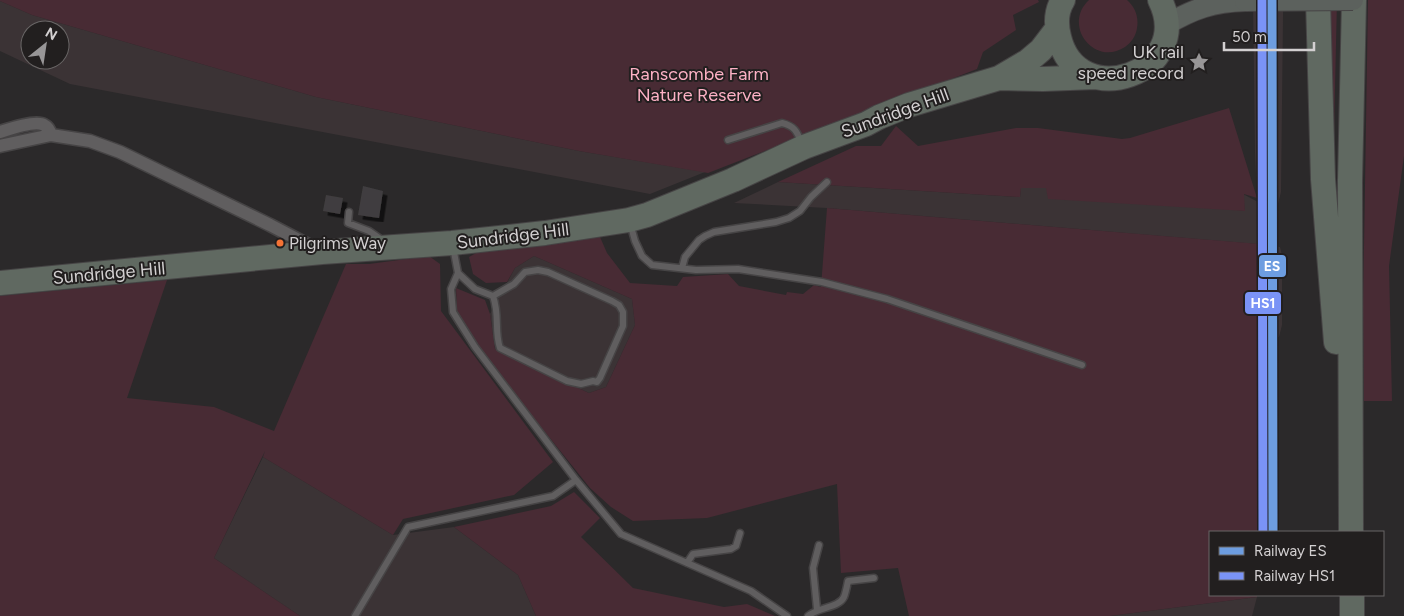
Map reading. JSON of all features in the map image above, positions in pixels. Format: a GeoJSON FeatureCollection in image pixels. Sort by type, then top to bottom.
{"type":"FeatureCollection","features":[{"type":"Feature","properties":{"kind":"highway"},"geometry":{"type":"LineString","coordinates":[[1160,0],[1164,8],[1166,25]]}},
{"type":"Feature","properties":{"kind":"highway"},"geometry":{"type":"LineString","coordinates":[[1318,0],[1323,179],[1341,273]]}},
{"type":"Feature","properties":{"kind":"highway"},"geometry":{"type":"LineString","coordinates":[[1351,531],[1350,383],[1337,361],[1341,273],[1350,181],[1354,0]]}},
{"type":"Feature","properties":{"kind":"highway"},"geometry":{"type":"LineString","coordinates":[[1061,1],[1057,16],[1060,45],[1069,59],[1081,70],[1096,77]]}},
{"type":"Feature","properties":{"kind":"highway","name":"Sundridge Hill"},"geometry":{"type":"LineString","coordinates":[[999,78],[1096,77],[1112,79],[1129,76],[1144,69],[1156,56],[1164,42],[1166,25]]}},
{"type":"Feature","properties":{"kind":"highway","name":"Sundridge Hill"},"geometry":{"type":"LineString","coordinates":[[0,283],[322,252],[452,244],[545,233],[638,218],[733,180],[804,146],[866,124],[908,105],[999,78],[1028,61],[1041,50],[1057,29]]}},
{"type":"Feature","properties":{"kind":"highway"},"geometry":{"type":"LineString","coordinates":[[1352,596],[1352,616]]}},
{"type":"Feature","properties":{"kind":"main road"},"geometry":{"type":"LineString","coordinates":[[1166,25],[1190,11],[1239,0],[1354,0]]}},
{"type":"Feature","properties":{"kind":"street"},"geometry":{"type":"LineString","coordinates":[[0,132],[41,124],[46,126],[51,135]]}},
{"type":"Feature","properties":{"kind":"street"},"geometry":{"type":"LineString","coordinates":[[0,146],[51,135],[90,141],[120,152],[322,252]]}},
{"type":"Feature","properties":{"kind":"lane"},"geometry":{"type":"LineString","coordinates":[[728,140],[782,123],[790,125],[796,130],[804,146]]}},
{"type":"Feature","properties":{"kind":"lane"},"geometry":{"type":"LineString","coordinates":[[682,268],[684,260],[700,239],[709,234],[779,222],[791,218],[827,182]]}},
{"type":"Feature","properties":{"kind":"lane"},"geometry":{"type":"LineString","coordinates":[[349,212],[348,223],[378,236],[380,248]]}},
{"type":"Feature","properties":{"kind":"lane"},"geometry":{"type":"LineString","coordinates":[[638,218],[636,244],[647,263],[653,266],[698,270],[727,268],[746,270],[804,279],[850,289],[1014,341],[1082,365]]}},
{"type":"Feature","properties":{"kind":"lane"},"geometry":{"type":"LineString","coordinates":[[452,244],[458,273],[475,289],[493,296]]}},
{"type":"Feature","properties":{"kind":"lane"},"geometry":{"type":"LineString","coordinates":[[540,270],[558,276],[616,303],[624,314],[623,326],[599,379],[596,382],[581,384],[567,381],[500,348],[496,336],[497,308],[493,296],[514,284],[525,272],[540,270]]}},
{"type":"Feature","properties":{"kind":"lane"},"geometry":{"type":"LineString","coordinates":[[458,273],[451,289],[453,312],[475,347],[576,480],[621,534],[751,591],[786,616]]}},
{"type":"Feature","properties":{"kind":"lane"},"geometry":{"type":"LineString","coordinates":[[355,616],[408,527],[553,496],[576,480]]}},
{"type":"Feature","properties":{"kind":"lane"},"geometry":{"type":"LineString","coordinates":[[688,563],[693,554],[731,549],[736,546],[740,533]]}},
{"type":"Feature","properties":{"kind":"lane"},"geometry":{"type":"LineString","coordinates":[[817,610],[813,568],[819,545]]}},
{"type":"Feature","properties":{"kind":"lane"},"geometry":{"type":"LineString","coordinates":[[808,616],[817,610],[837,605],[844,598],[848,581],[874,578]]}},
{"type":"Feature","properties":{"kind":"shaded area"},"geometry":{"type":"Polygon","coordinates":[[[1253,0],[1283,0],[1281,192],[1278,204],[1259,203],[1257,244],[827,208],[734,203],[778,182],[1020,197],[1021,188],[1046,188],[1245,211],[1243,194],[1258,202],[1255,153],[1253,0]]]}},
{"type":"Feature","properties":{"kind":"shaded area"},"geometry":{"type":"Polygon","coordinates":[[[0,1],[32,15],[49,20],[20,20],[20,60],[0,51],[0,1]]]}},
{"type":"Feature","properties":{"kind":"shaded area"},"geometry":{"type":"Polygon","coordinates":[[[70,26],[316,97],[579,151],[705,172],[650,194],[70,84],[40,70],[70,70],[70,26]]]}},
{"type":"Feature","properties":{"kind":"shaded area"},"geometry":{"type":"Polygon","coordinates":[[[1260,244],[1280,247],[1282,255],[1282,325],[1279,337],[1261,336],[1259,320],[1260,244]]]}},
{"type":"Feature","properties":{"kind":"shaded area"},"geometry":{"type":"Polygon","coordinates":[[[534,256],[632,299],[635,325],[606,387],[589,393],[495,349],[490,314],[515,268],[534,256]]]}},
{"type":"Feature","properties":{"kind":"shaded area"},"geometry":{"type":"Polygon","coordinates":[[[263,457],[393,535],[454,527],[518,575],[536,616],[300,616],[214,558],[263,457]]]}},
{"type":"Feature","properties":{"kind":"shaded area"},"geometry":{"type":"Polygon","coordinates":[[[1257,597],[1252,616],[1110,616],[1257,597]]]}},
{"type":"Feature","properties":{"kind":"green space","name":"Ranscombe Farm Nature Reserve"},"geometry":{"type":"Polygon","coordinates":[[[1038,0],[1039,2],[1013,15],[1016,30],[983,52],[977,69],[708,173],[579,151],[316,97],[70,26],[70,20],[49,20],[32,15],[0,1],[1038,0]]]}},
{"type":"Feature","properties":{"kind":"green space"},"geometry":{"type":"Polygon","coordinates":[[[1089,0],[1127,0],[1130,3],[1136,12],[1137,24],[1134,36],[1125,47],[1113,52],[1102,52],[1093,48],[1085,40],[1080,31],[1079,21],[1082,10],[1089,0]]]}},
{"type":"Feature","properties":{"kind":"green space"},"geometry":{"type":"Polygon","coordinates":[[[1324,0],[1337,0],[1333,177],[1324,0]]]}},
{"type":"Feature","properties":{"kind":"green space"},"geometry":{"type":"Polygon","coordinates":[[[1368,0],[1404,0],[1404,156],[1389,266],[1392,401],[1364,401],[1363,308],[1368,0]]]}},
{"type":"Feature","properties":{"kind":"green space"},"geometry":{"type":"Polygon","coordinates":[[[1229,108],[1257,198],[1244,194],[1245,211],[1048,199],[1046,188],[1021,188],[1020,197],[778,182],[856,146],[881,146],[896,126],[918,146],[1016,128],[1038,128],[1122,139],[1229,108]]]}},
{"type":"Feature","properties":{"kind":"green space"},"geometry":{"type":"Polygon","coordinates":[[[827,208],[1260,244],[1259,320],[1261,336],[1257,531],[1209,531],[1209,596],[1257,597],[1110,616],[909,616],[898,568],[841,573],[837,484],[707,518],[633,521],[611,507],[590,488],[491,365],[457,312],[456,288],[485,300],[490,314],[495,349],[589,393],[606,387],[635,325],[632,299],[534,256],[515,268],[507,282],[486,283],[473,274],[469,257],[478,252],[600,237],[607,253],[630,283],[677,286],[683,277],[728,274],[739,286],[786,295],[787,292],[803,294],[814,285],[821,287],[827,208]]]}},
{"type":"Feature","properties":{"kind":"green space"},"geometry":{"type":"Polygon","coordinates":[[[429,256],[440,264],[441,311],[553,462],[514,495],[403,519],[393,535],[263,457],[265,451],[214,558],[300,616],[0,616],[0,296],[167,280],[127,398],[214,407],[274,431],[346,264],[369,264],[429,256]]]}},
{"type":"Feature","properties":{"kind":"green space"},"geometry":{"type":"Polygon","coordinates":[[[574,492],[600,518],[581,537],[633,588],[724,607],[747,604],[775,616],[536,616],[518,575],[454,527],[551,506],[574,492]]]}},
{"type":"Feature","properties":{"kind":"building"},"geometry":{"type":"Polygon","coordinates":[[[363,186],[383,191],[379,218],[358,215],[363,186]]]}},
{"type":"Feature","properties":{"kind":"building"},"geometry":{"type":"Polygon","coordinates":[[[326,195],[343,198],[340,214],[323,211],[326,195]]]}},
{"type":"Feature","properties":{"kind":"rail line","name":"HS1"},"geometry":{"type":"LineString","coordinates":[[1262,0],[1263,531]]}},
{"type":"Feature","properties":{"kind":"rail line","name":"ES"},"geometry":{"type":"LineString","coordinates":[[1272,0],[1273,531]]}},
{"type":"Feature","properties":{"kind":"place","name":"UK rail speed record"},"geometry":{"type":"Point","coordinates":[1199,62]}},
{"type":"Feature","properties":{"kind":"place","name":"Pilgrims Way"},"geometry":{"type":"Point","coordinates":[280,243]}}]}
